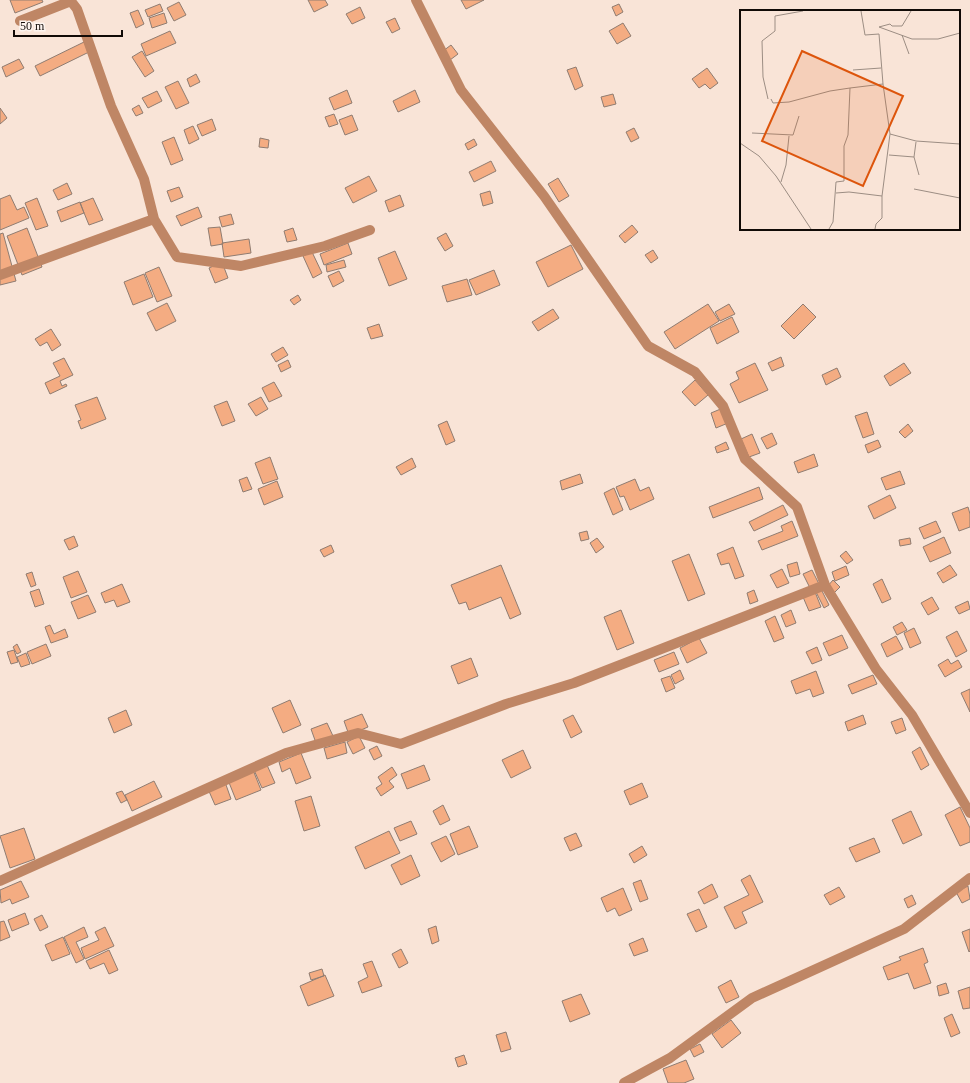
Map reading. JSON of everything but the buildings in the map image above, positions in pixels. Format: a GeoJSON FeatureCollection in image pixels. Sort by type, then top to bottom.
{"type":"FeatureCollection","features":[{"type":"Feature","properties":{"kind":"street"},"geometry":{"type":"LineString","coordinates":[[20,21],[71,0],[77,9],[111,106],[144,179],[154,219],[177,257],[241,266],[325,246],[370,230]]}},
{"type":"Feature","properties":{"kind":"street"},"geometry":{"type":"LineString","coordinates":[[416,0],[461,90],[544,196],[648,346],[695,372],[723,406],[745,459],[797,507],[825,585],[876,669],[912,715],[970,813]]}},
{"type":"Feature","properties":{"kind":"street"},"geometry":{"type":"LineString","coordinates":[[0,275],[154,219]]}},
{"type":"Feature","properties":{"kind":"street"},"geometry":{"type":"LineString","coordinates":[[0,881],[286,753],[358,733],[401,744],[506,704],[574,683],[825,585]]}},
{"type":"Feature","properties":{"kind":"street"},"geometry":{"type":"LineString","coordinates":[[624,1083],[670,1058],[752,998],[904,929],[970,878]]}}]}
